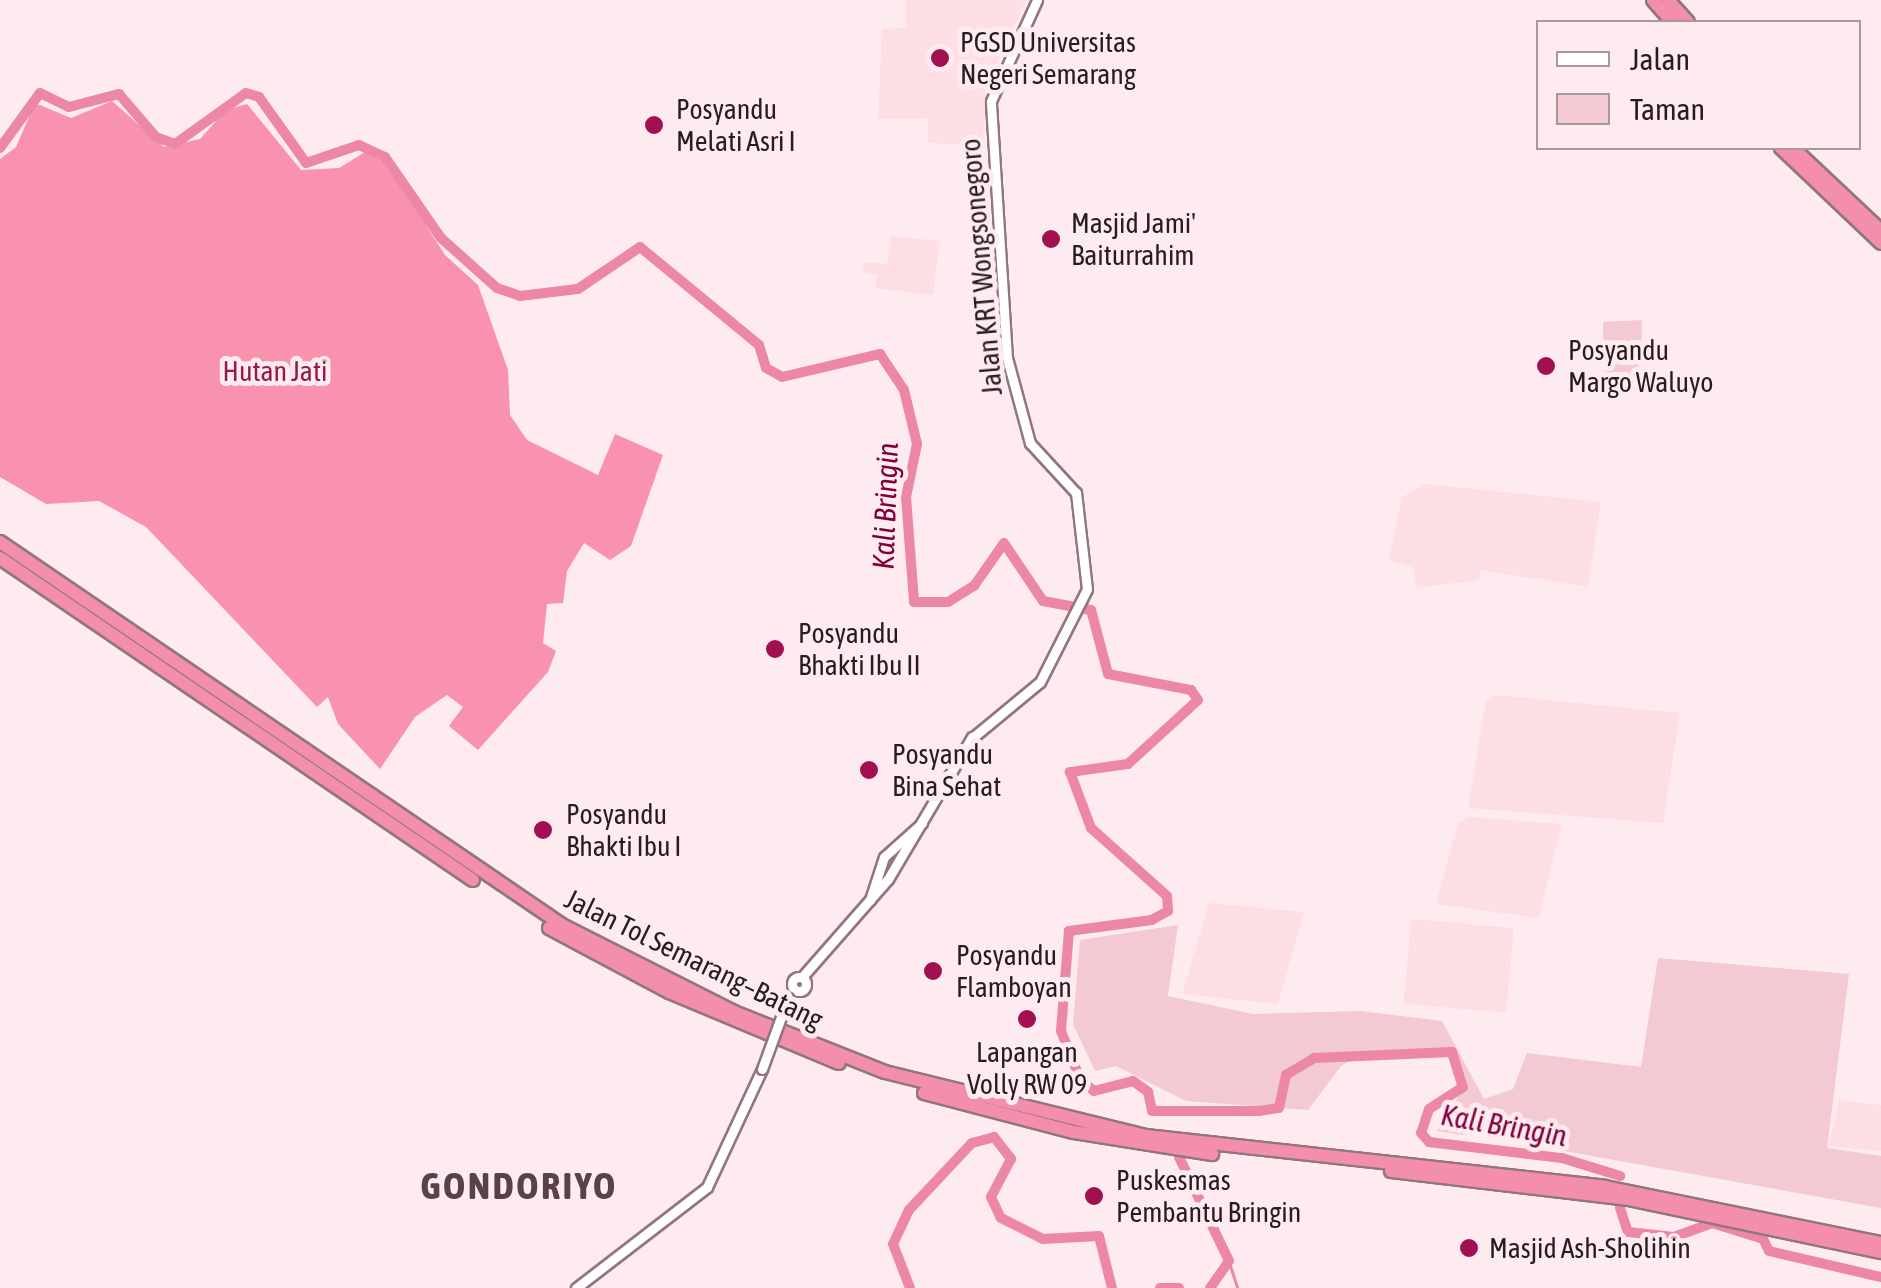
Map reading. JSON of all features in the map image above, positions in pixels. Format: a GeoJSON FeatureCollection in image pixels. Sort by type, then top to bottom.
{"type":"FeatureCollection","features":[{"type":"Feature","properties":{"kind":"highway"},"geometry":{"type":"LineString","coordinates":[[1653,0],[1670,20]]}},
{"type":"Feature","properties":{"kind":"highway"},"geometry":{"type":"LineString","coordinates":[[1668,0],[1686,20]]}},
{"type":"Feature","properties":{"kind":"highway"},"geometry":{"type":"LineString","coordinates":[[1783,150],[1881,243]]}},
{"type":"Feature","properties":{"kind":"highway"},"geometry":{"type":"LineString","coordinates":[[1795,150],[1881,231]]}},
{"type":"Feature","properties":{"kind":"highway","name":"Jalan Tol Semarang–Batang"},"geometry":{"type":"LineString","coordinates":[[0,542],[419,833],[616,955],[885,1072],[1148,1142]]}},
{"type":"Feature","properties":{"kind":"highway","name":"Jalan Tol Semarang–Batang"},"geometry":{"type":"LineString","coordinates":[[0,558],[429,851],[627,970],[794,1047],[953,1102],[1148,1142],[1603,1191],[1881,1243]]}},
{"type":"Feature","properties":{"kind":"highway","name":"Jalan Tol Semarang–Batang"},"geometry":{"type":"LineString","coordinates":[[1630,1195],[1881,1252]]}},
{"type":"Feature","properties":{"kind":"street","name":"Jalan KRT Wongsonegoro"},"geometry":{"type":"LineString","coordinates":[[576,1288],[707,1188],[762,1069],[791,993],[805,989],[802,977],[870,900],[924,822],[972,739],[1029,694],[1078,616],[1087,589],[1076,492],[1030,443],[1007,358],[991,101],[1037,0]]}},
{"type":"Feature","properties":{"kind":"shaded area","name":"PGSD Universitas Negeri Semarang"},"geometry":{"type":"Polygon","coordinates":[[[906,0],[1026,0],[986,87],[983,145],[928,143],[928,118],[878,119],[882,29],[906,28],[906,0]]]}},
{"type":"Feature","properties":{"kind":"shaded area"},"geometry":{"type":"Polygon","coordinates":[[[891,236],[940,241],[933,295],[876,288],[877,274],[862,272],[864,262],[887,264],[891,236]]]}},
{"type":"Feature","properties":{"kind":"shaded area"},"geometry":{"type":"Polygon","coordinates":[[[1426,484],[1601,502],[1588,587],[1481,570],[1479,580],[1416,588],[1414,568],[1389,560],[1402,497],[1426,484]]]}},
{"type":"Feature","properties":{"kind":"shaded area"},"geometry":{"type":"Polygon","coordinates":[[[1495,695],[1680,713],[1663,823],[1468,808],[1486,700],[1495,695]]]}},
{"type":"Feature","properties":{"kind":"shaded area"},"geometry":{"type":"Polygon","coordinates":[[[1469,817],[1562,824],[1539,918],[1436,904],[1458,823],[1469,817]]]}},
{"type":"Feature","properties":{"kind":"shaded area"},"geometry":{"type":"Polygon","coordinates":[[[1209,903],[1304,912],[1278,1004],[1182,994],[1209,903]]]}},
{"type":"Feature","properties":{"kind":"shaded area"},"geometry":{"type":"Polygon","coordinates":[[[1411,919],[1514,928],[1506,1013],[1404,1004],[1411,919]]]}},
{"type":"Feature","properties":{"kind":"shaded area"},"geometry":{"type":"Polygon","coordinates":[[[1839,1100],[1881,1105],[1881,1151],[1829,1146],[1839,1100]]]}},
{"type":"Feature","properties":{"kind":"green space","name":"Hutan Jati"},"geometry":{"type":"Polygon","coordinates":[[[112,101],[164,147],[200,139],[226,110],[247,104],[301,170],[339,168],[365,152],[387,164],[445,255],[478,285],[508,370],[510,415],[527,440],[598,475],[615,434],[663,455],[631,546],[610,560],[584,543],[567,571],[563,603],[547,604],[543,643],[556,651],[548,672],[478,750],[449,726],[463,707],[447,695],[415,717],[380,769],[338,724],[328,697],[317,707],[146,527],[99,501],[46,504],[0,477],[0,159],[16,147],[35,103],[71,118],[112,101]]]}},
{"type":"Feature","properties":{"kind":"green space"},"geometry":{"type":"Polygon","coordinates":[[[1642,320],[1641,361],[1631,387],[1604,370],[1603,322],[1642,320]]]}},
{"type":"Feature","properties":{"kind":"green space"},"geometry":{"type":"Polygon","coordinates":[[[1178,925],[1168,996],[1253,1014],[1360,1011],[1442,1021],[1484,1099],[1513,1089],[1527,1053],[1641,1067],[1658,958],[1849,974],[1827,1148],[1881,1156],[1881,1208],[1564,1151],[1515,1116],[1475,1115],[1463,1135],[1437,1131],[1457,1099],[1458,1078],[1450,1058],[1434,1050],[1368,1051],[1341,1066],[1308,1110],[1186,1101],[1116,1066],[1095,1071],[1073,1024],[1080,940],[1178,925]]]}},
{"type":"Feature","properties":{"kind":"waterway","name":"Kali Bringin"},"geometry":{"type":"LineString","coordinates":[[0,148],[40,93],[69,107],[119,94],[156,137],[175,144],[246,93],[259,97],[306,163],[359,145],[385,157],[441,238],[497,288],[520,296],[578,289],[640,247],[759,345],[766,368],[782,377],[880,354],[904,390],[917,444],[906,497],[914,602],[948,602],[974,586],[1004,543],[1043,601],[1091,610],[1108,674],[1191,690],[1198,700],[1128,764],[1070,772],[1091,828],[1167,896],[1168,911],[1152,920],[1069,931],[1061,1031],[1080,1079],[1094,1091],[1133,1081],[1148,1092],[1152,1111],[1259,1111],[1279,1108],[1286,1075],[1314,1058],[1452,1052],[1463,1087],[1429,1109],[1421,1133],[1429,1142],[1562,1158],[1620,1176]]}},
{"type":"Feature","properties":{"kind":"waterway"},"geometry":{"type":"LineString","coordinates":[[910,1288],[893,1244],[909,1210],[972,1143],[994,1137],[1011,1159],[991,1197],[1001,1218],[1043,1239],[1099,1236],[1112,1288]]}},
{"type":"Feature","properties":{"kind":"waterway"},"geometry":{"type":"LineString","coordinates":[[1179,1157],[1229,1261],[1210,1288]]}},
{"type":"Feature","properties":{"kind":"waterway","name":"Kali Bringin"},"geometry":{"type":"LineString","coordinates":[[1620,1208],[1628,1232],[1674,1237],[1712,1223],[1763,1239],[1769,1251],[1881,1277]]}},
{"type":"Feature","properties":{"kind":"waterway"},"geometry":{"type":"LineString","coordinates":[[1229,1261],[1238,1288]]}},
{"type":"Feature","properties":{"kind":"waterway"},"geometry":{"type":"LineString","coordinates":[[1160,1288],[1179,1288]]}},
{"type":"Feature","properties":{"kind":"place","name":"PGSD Universitas Negeri Semarang"},"geometry":{"type":"Point","coordinates":[940,58]}},
{"type":"Feature","properties":{"kind":"place","name":"Posyandu Melati Asri I"},"geometry":{"type":"Point","coordinates":[654,125]}},
{"type":"Feature","properties":{"kind":"place","name":"Masjid Jami' Baiturrahim"},"geometry":{"type":"Point","coordinates":[1051,239]}},
{"type":"Feature","properties":{"kind":"place","name":"Posyandu Margo Waluyo"},"geometry":{"type":"Point","coordinates":[1546,366]}},
{"type":"Feature","properties":{"kind":"place","name":"Posyandu Bhakti Ibu II"},"geometry":{"type":"Point","coordinates":[775,649]}},
{"type":"Feature","properties":{"kind":"place","name":"Posyandu Bina Sehat"},"geometry":{"type":"Point","coordinates":[869,770]}},
{"type":"Feature","properties":{"kind":"place","name":"Posyandu Bhakti Ibu I"},"geometry":{"type":"Point","coordinates":[543,830]}},
{"type":"Feature","properties":{"kind":"place","name":"Posyandu Flamboyan"},"geometry":{"type":"Point","coordinates":[933,971]}},
{"type":"Feature","properties":{"kind":"place","name":"Lapangan Volly RW 09"},"geometry":{"type":"Point","coordinates":[1027,1019]}},
{"type":"Feature","properties":{"kind":"place","name":"Puskesmas Pembantu Bringin"},"geometry":{"type":"Point","coordinates":[1094,1196]}},
{"type":"Feature","properties":{"kind":"place","name":"Masjid Ash-Sholihin"},"geometry":{"type":"Point","coordinates":[1469,1248]}},
{"type":"Feature","properties":{"kind":"district","name":"GONDORIYO"},"geometry":{"type":"Point","coordinates":[519,1186]}}]}
